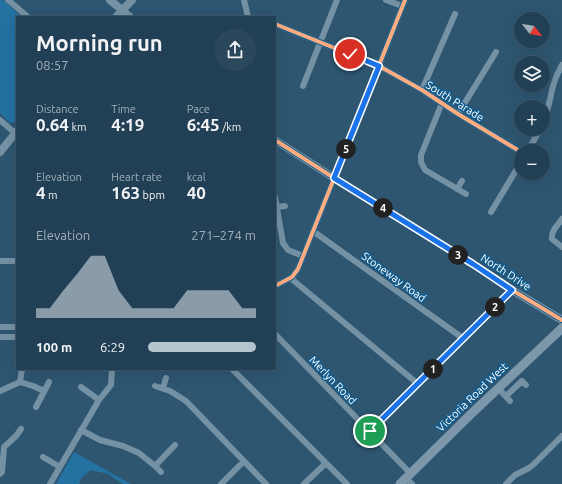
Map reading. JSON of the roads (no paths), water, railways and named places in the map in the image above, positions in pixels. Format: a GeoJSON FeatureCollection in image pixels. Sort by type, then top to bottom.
{"type":"FeatureCollection","features":[{"type":"Feature","properties":{"kind":"main road","name":"Victoria Road West"},"geometry":{"type":"LineString","coordinates":[[407,480],[498,388],[562,328]]}},
{"type":"Feature","properties":{"kind":"street"},"geometry":{"type":"LineString","coordinates":[[8,0],[27,16]]}},
{"type":"Feature","properties":{"kind":"street"},"geometry":{"type":"LineString","coordinates":[[110,0],[129,16]]}},
{"type":"Feature","properties":{"kind":"street"},"geometry":{"type":"LineString","coordinates":[[117,16],[132,0]]}},
{"type":"Feature","properties":{"kind":"street"},"geometry":{"type":"LineString","coordinates":[[244,0],[248,16]]}},
{"type":"Feature","properties":{"kind":"street"},"geometry":{"type":"LineString","coordinates":[[303,86],[337,0]]}},
{"type":"Feature","properties":{"kind":"street"},"geometry":{"type":"LineString","coordinates":[[276,285],[292,277],[296,272],[404,3],[386,0]]}},
{"type":"Feature","properties":{"kind":"street"},"geometry":{"type":"LineString","coordinates":[[422,90],[455,14]]}},
{"type":"Feature","properties":{"kind":"street","name":"South Parade"},"geometry":{"type":"LineString","coordinates":[[276,24],[379,66],[422,90],[514,148]]}},
{"type":"Feature","properties":{"kind":"street"},"geometry":{"type":"LineString","coordinates":[[458,114],[496,52]]}},
{"type":"Feature","properties":{"kind":"street"},"geometry":{"type":"LineString","coordinates":[[549,100],[556,75],[562,65]]}},
{"type":"Feature","properties":{"kind":"street"},"geometry":{"type":"LineString","coordinates":[[442,103],[421,155],[421,162],[425,170],[466,194]]}},
{"type":"Feature","properties":{"kind":"street"},"geometry":{"type":"LineString","coordinates":[[0,120],[16,132],[0,152]]}},
{"type":"Feature","properties":{"kind":"street","name":"North Drive"},"geometry":{"type":"LineString","coordinates":[[276,141],[562,320]]}},
{"type":"Feature","properties":{"kind":"street"},"geometry":{"type":"LineString","coordinates":[[491,212],[514,174]]}},
{"type":"Feature","properties":{"kind":"street"},"geometry":{"type":"LineString","coordinates":[[457,189],[462,181]]}},
{"type":"Feature","properties":{"kind":"street"},"geometry":{"type":"LineString","coordinates":[[276,202],[285,247],[290,252],[303,256]]}},
{"type":"Feature","properties":{"kind":"street"},"geometry":{"type":"LineString","coordinates":[[277,208],[286,206]]}},
{"type":"Feature","properties":{"kind":"street"},"geometry":{"type":"LineString","coordinates":[[562,219],[551,235],[552,239],[562,247]]}},
{"type":"Feature","properties":{"kind":"street","name":"Stoneway Road"},"geometry":{"type":"LineString","coordinates":[[313,232],[324,238],[464,339]]}},
{"type":"Feature","properties":{"kind":"street"},"geometry":{"type":"LineString","coordinates":[[7,254],[3,261],[16,261]]}},
{"type":"Feature","properties":{"kind":"street"},"geometry":{"type":"LineString","coordinates":[[292,277],[294,281],[418,384]]}},
{"type":"Feature","properties":{"kind":"street"},"geometry":{"type":"LineString","coordinates":[[370,431],[512,290]]}},
{"type":"Feature","properties":{"kind":"street"},"geometry":{"type":"LineString","coordinates":[[0,327],[16,327]]}},
{"type":"Feature","properties":{"kind":"street","name":"Merlyn Road"},"geometry":{"type":"LineString","coordinates":[[276,335],[370,431],[407,480]]}},
{"type":"Feature","properties":{"kind":"street"},"geometry":{"type":"LineString","coordinates":[[0,336],[16,337]]}},
{"type":"Feature","properties":{"kind":"street"},"geometry":{"type":"LineString","coordinates":[[20,382],[22,370]]}},
{"type":"Feature","properties":{"kind":"street"},"geometry":{"type":"LineString","coordinates":[[50,484],[99,400],[110,385],[112,370]]}},
{"type":"Feature","properties":{"kind":"street"},"geometry":{"type":"LineString","coordinates":[[233,370],[347,484]]}},
{"type":"Feature","properties":{"kind":"street"},"geometry":{"type":"LineString","coordinates":[[163,388],[166,378]]}},
{"type":"Feature","properties":{"kind":"street"},"geometry":{"type":"LineString","coordinates":[[498,388],[508,399],[522,381],[526,385]]}},
{"type":"Feature","properties":{"kind":"street"},"geometry":{"type":"LineString","coordinates":[[0,391],[20,382],[44,391]]}},
{"type":"Feature","properties":{"kind":"street"},"geometry":{"type":"LineString","coordinates":[[36,406],[49,382]]}},
{"type":"Feature","properties":{"kind":"street"},"geometry":{"type":"LineString","coordinates":[[155,386],[176,394],[186,401],[266,484]]}},
{"type":"Feature","properties":{"kind":"street"},"geometry":{"type":"LineString","coordinates":[[81,387],[99,400]]}},
{"type":"Feature","properties":{"kind":"street"},"geometry":{"type":"LineString","coordinates":[[9,475],[1,473],[2,446],[16,436],[21,429]]}},
{"type":"Feature","properties":{"kind":"street"},"geometry":{"type":"LineString","coordinates":[[81,430],[100,440],[124,446],[139,453],[161,472]]}},
{"type":"Feature","properties":{"kind":"street"},"geometry":{"type":"LineString","coordinates":[[506,484],[515,475],[534,464],[562,436]]}},
{"type":"Feature","properties":{"kind":"street"},"geometry":{"type":"LineString","coordinates":[[155,466],[175,445]]}},
{"type":"Feature","properties":{"kind":"street"},"geometry":{"type":"LineString","coordinates":[[43,457],[60,467]]}},
{"type":"Feature","properties":{"kind":"street"},"geometry":{"type":"LineString","coordinates":[[221,484],[244,461]]}},
{"type":"Feature","properties":{"kind":"street"},"geometry":{"type":"LineString","coordinates":[[304,484],[326,463]]}}]}
